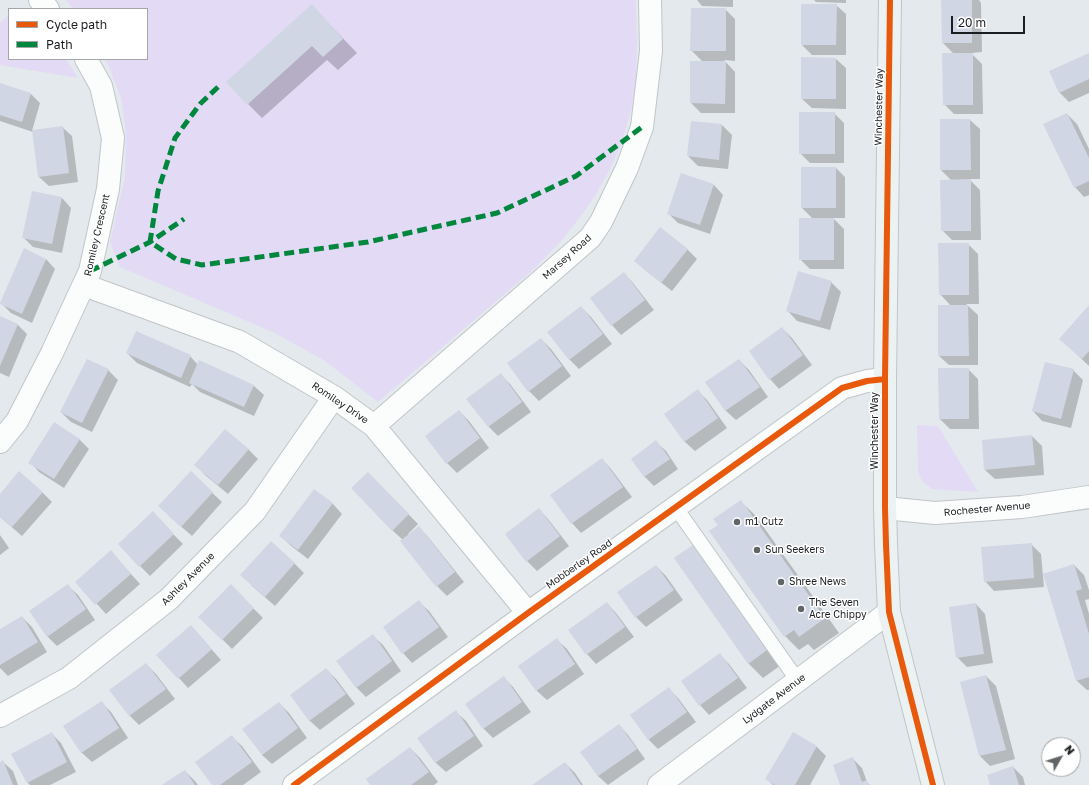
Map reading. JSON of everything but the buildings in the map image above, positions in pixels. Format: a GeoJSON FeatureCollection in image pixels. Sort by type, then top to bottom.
{"type":"FeatureCollection","features":[{"type":"Feature","properties":{"kind":"street"},"geometry":{"type":"LineString","coordinates":[[40,0],[47,8]]}},
{"type":"Feature","properties":{"kind":"street","name":"Marsey Road"},"geometry":{"type":"LineString","coordinates":[[374,426],[590,238],[601,222],[627,168],[642,127],[651,51],[650,0]]}},
{"type":"Feature","properties":{"kind":"street","name":"Winchester Way"},"geometry":{"type":"LineString","coordinates":[[890,0],[885,379],[885,508],[890,612],[933,785]]}},
{"type":"Feature","properties":{"kind":"street","name":"Romiley Crescent"},"geometry":{"type":"LineString","coordinates":[[0,442],[17,422],[52,353],[90,271],[108,189],[113,138],[101,86],[87,60]]}},
{"type":"Feature","properties":{"kind":"street","name":"Romiley Drive"},"geometry":{"type":"LineString","coordinates":[[84,285],[240,342],[334,397],[374,426],[528,613]]}},
{"type":"Feature","properties":{"kind":"street","name":"Mobberley Road"},"geometry":{"type":"LineString","coordinates":[[294,785],[528,613],[842,388],[867,381],[885,379]]}},
{"type":"Feature","properties":{"kind":"street","name":"Ashley Avenue"},"geometry":{"type":"LineString","coordinates":[[0,716],[69,678],[170,600],[255,511],[334,397]]}},
{"type":"Feature","properties":{"kind":"street","name":"Rochester Avenue"},"geometry":{"type":"LineString","coordinates":[[885,508],[934,513],[1022,507],[1089,497]]}},
{"type":"Feature","properties":{"kind":"street","name":"Lydgate Avenue"},"geometry":{"type":"LineString","coordinates":[[659,785],[890,612]]}},
{"type":"Feature","properties":{"kind":"lane"},"geometry":{"type":"LineString","coordinates":[[676,508],[798,681]]}},
{"type":"Feature","properties":{"kind":"shaded area"},"geometry":{"type":"Polygon","coordinates":[[[66,0],[636,0],[636,78],[631,111],[622,142],[611,167],[595,196],[562,240],[535,268],[378,402],[325,361],[275,333],[120,267],[110,242],[125,177],[126,132],[121,98],[106,60],[148,60],[148,8],[72,8],[66,0]]]}},
{"type":"Feature","properties":{"kind":"shaded area"},"geometry":{"type":"Polygon","coordinates":[[[8,16],[8,60],[67,60],[78,78],[0,65],[0,23],[8,16]]]}},
{"type":"Feature","properties":{"kind":"shaded area"},"geometry":{"type":"Polygon","coordinates":[[[917,425],[938,426],[978,492],[932,489],[922,481],[918,472],[917,425]]]}},
{"type":"Feature","properties":{"kind":"marked path"},"geometry":{"type":"LineString","coordinates":[[218,87],[200,104],[175,138],[158,191],[150,242],[176,259],[202,265],[368,242],[497,213],[576,176],[642,127]]}},
{"type":"Feature","properties":{"kind":"marked path"},"geometry":{"type":"LineString","coordinates":[[90,271],[150,242],[184,219]]}},
{"type":"Feature","properties":{"kind":"cycle path"},"geometry":{"type":"LineString","coordinates":[[890,0],[885,379],[885,508],[889,612],[933,785]]}},
{"type":"Feature","properties":{"kind":"cycle path"},"geometry":{"type":"LineString","coordinates":[[294,785],[528,613],[842,388],[867,381],[885,379]]}},
{"type":"Feature","properties":{"kind":"place","name":"m1 Cutz"},"geometry":{"type":"Point","coordinates":[737,522]}},
{"type":"Feature","properties":{"kind":"place","name":"Sun Seekers"},"geometry":{"type":"Point","coordinates":[757,550]}},
{"type":"Feature","properties":{"kind":"place","name":"Shree News"},"geometry":{"type":"Point","coordinates":[781,582]}},
{"type":"Feature","properties":{"kind":"place","name":"The Seven Acre Chippy"},"geometry":{"type":"Point","coordinates":[801,609]}}]}
